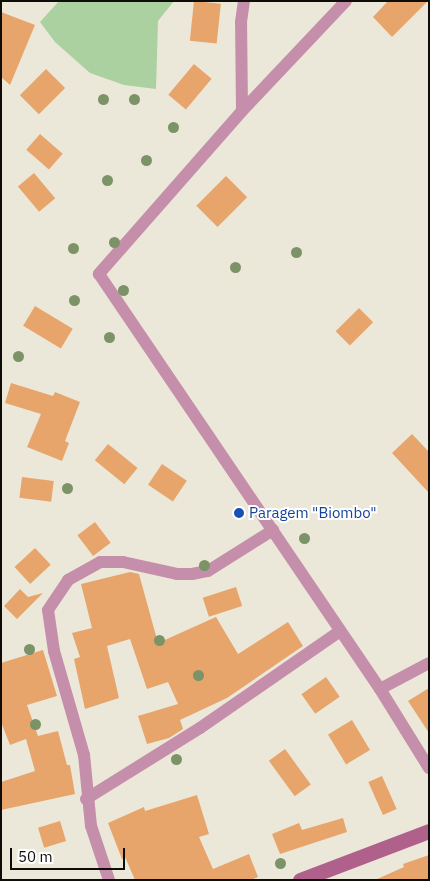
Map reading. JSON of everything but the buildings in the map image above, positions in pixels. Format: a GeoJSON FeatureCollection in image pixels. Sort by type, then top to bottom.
{"type":"FeatureCollection","features":[{"type":"Feature","properties":{"kind":"main road"},"geometry":{"type":"LineString","coordinates":[[300,880],[429,831]]}},
{"type":"Feature","properties":{"kind":"street"},"geometry":{"type":"LineString","coordinates":[[242,111],[241,22],[244,1]]}},
{"type":"Feature","properties":{"kind":"street"},"geometry":{"type":"LineString","coordinates":[[346,1],[242,111],[99,274],[380,689],[429,768]]}},
{"type":"Feature","properties":{"kind":"street"},"geometry":{"type":"LineString","coordinates":[[109,880],[91,826],[86,799],[84,755],[48,623],[48,610],[58,594],[80,570],[100,562],[123,562],[177,574],[208,570],[273,530]]}},
{"type":"Feature","properties":{"kind":"street"},"geometry":{"type":"LineString","coordinates":[[86,799],[200,728],[340,631]]}},
{"type":"Feature","properties":{"kind":"street"},"geometry":{"type":"LineString","coordinates":[[380,689],[429,663]]}},
{"type":"Feature","properties":{"kind":"green space"},"geometry":{"type":"Polygon","coordinates":[[[59,1],[174,1],[158,21],[156,89],[124,85],[90,73],[55,42],[40,22],[59,1]]]}},
{"type":"Feature","properties":{"kind":"place","name":"Paragem \"Biombo\""},"geometry":{"type":"Point","coordinates":[239,513]}}]}
